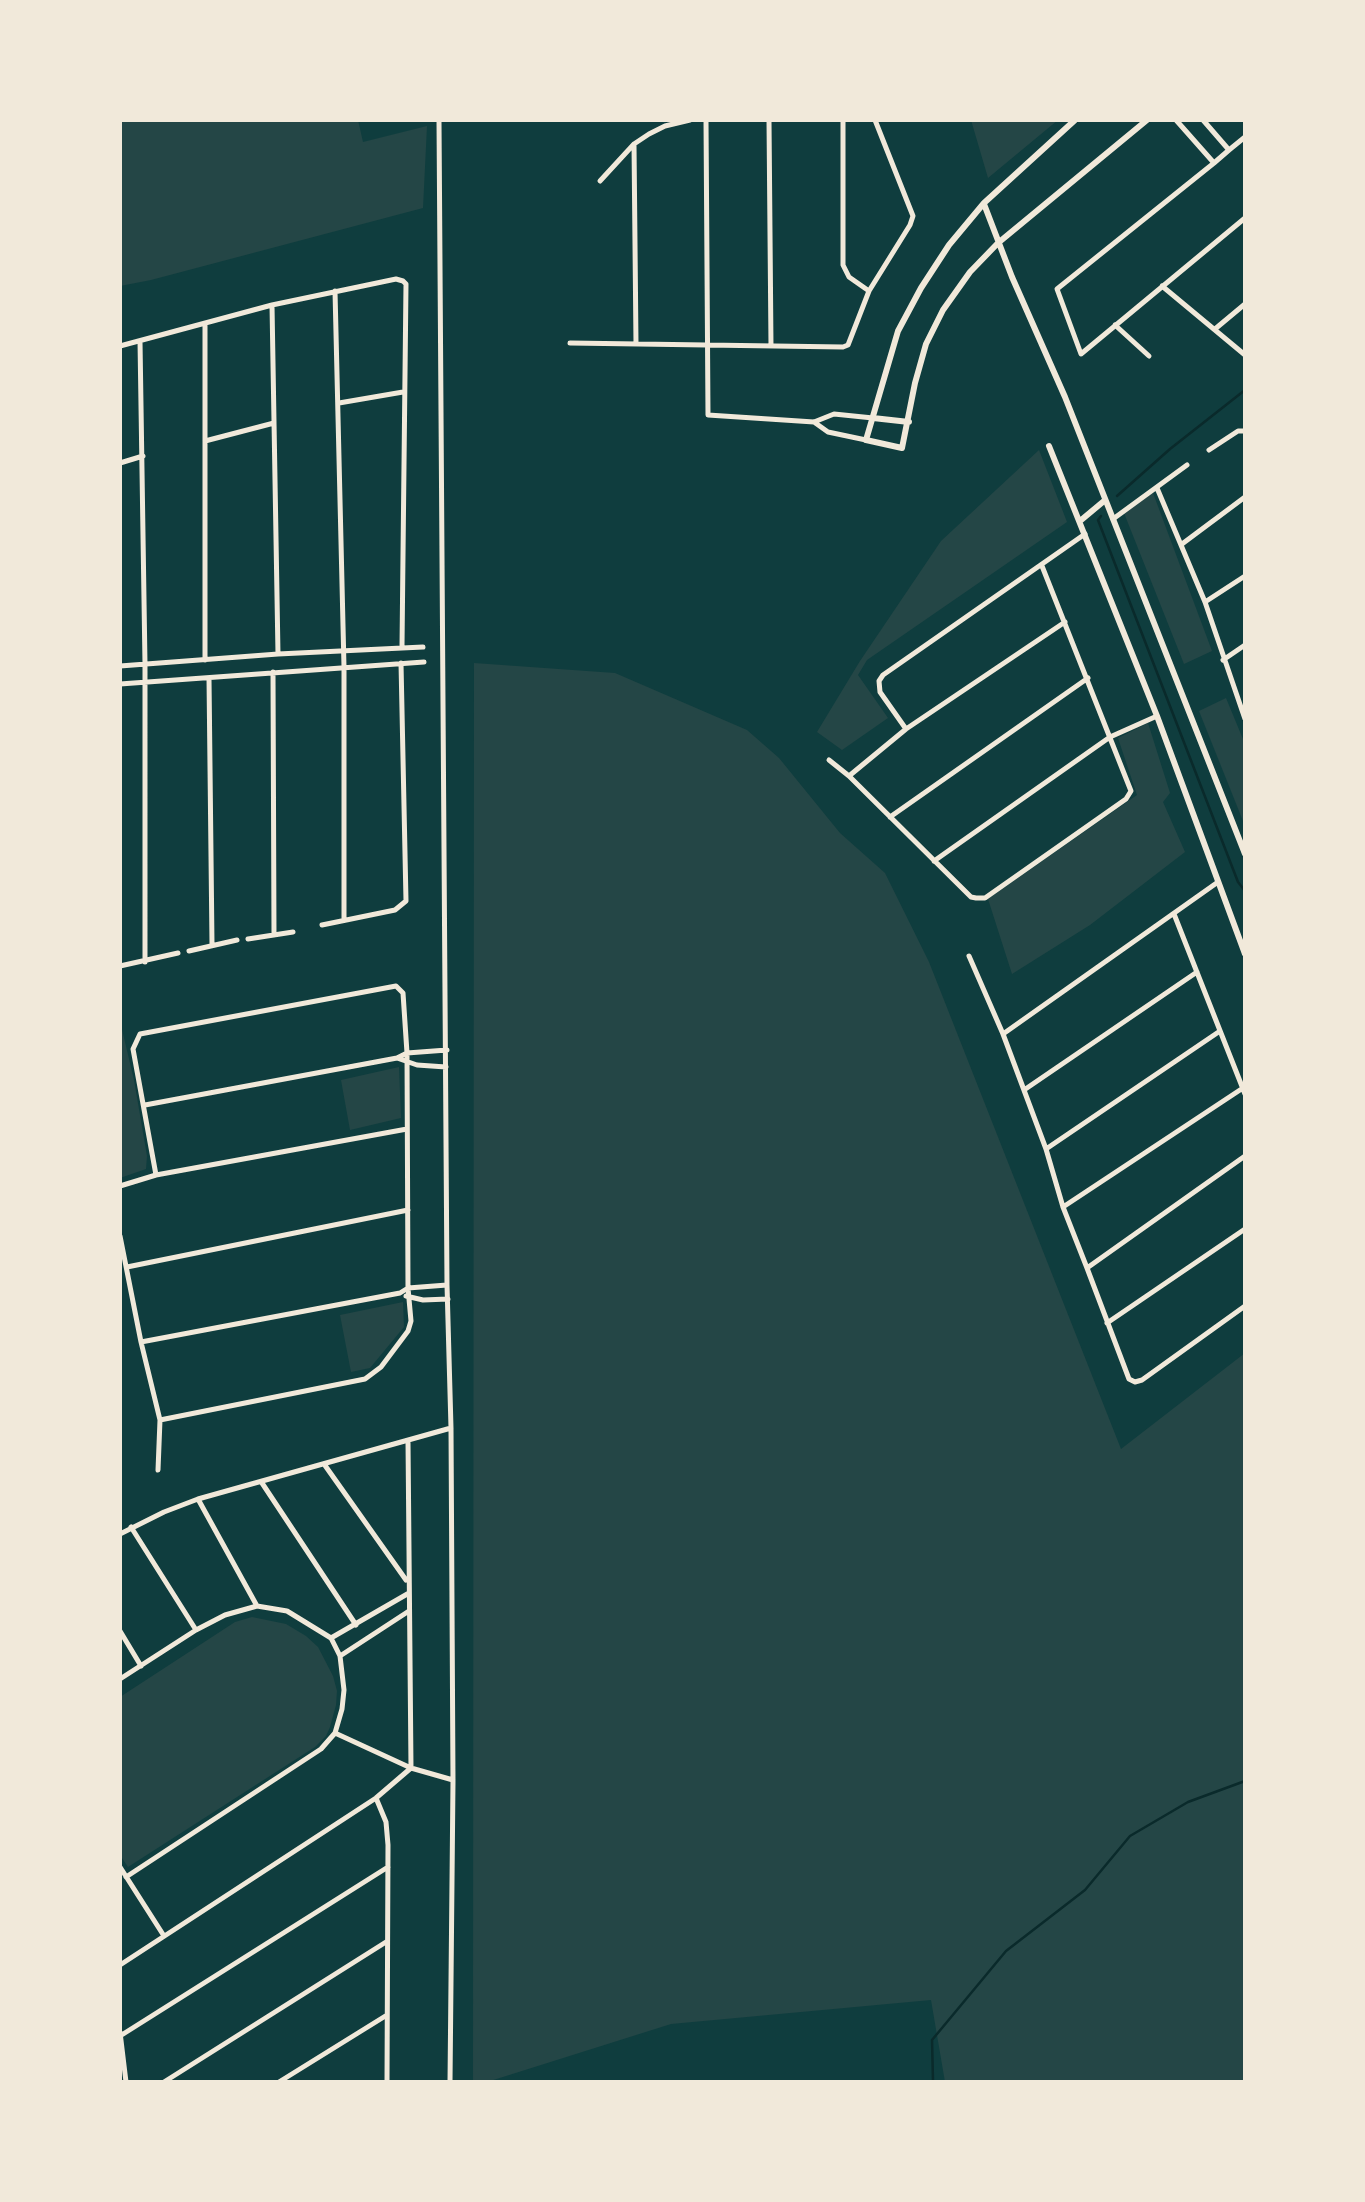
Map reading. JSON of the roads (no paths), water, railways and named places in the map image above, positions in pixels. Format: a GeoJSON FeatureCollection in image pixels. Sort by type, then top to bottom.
{"type":"FeatureCollection","features":[{"type":"Feature","properties":{"kind":"street"},"geometry":{"type":"LineString","coordinates":[[440,120],[453,1780],[450,2082]]}},
{"type":"Feature","properties":{"kind":"street"},"geometry":{"type":"LineString","coordinates":[[600,181],[634,144],[665,126],[690,120]]}},
{"type":"Feature","properties":{"kind":"street"},"geometry":{"type":"LineString","coordinates":[[706,120],[708,415],[814,422],[834,414],[909,422]]}},
{"type":"Feature","properties":{"kind":"street"},"geometry":{"type":"LineString","coordinates":[[769,120],[771,346]]}},
{"type":"Feature","properties":{"kind":"street"},"geometry":{"type":"LineString","coordinates":[[843,120],[843,265],[850,277],[870,291]]}},
{"type":"Feature","properties":{"kind":"street"},"geometry":{"type":"LineString","coordinates":[[570,343],[843,347],[848,344],[870,291],[913,216],[875,120]]}},
{"type":"Feature","properties":{"kind":"street"},"geometry":{"type":"LineString","coordinates":[[866,440],[898,331],[949,245],[984,202],[1074,120]]}},
{"type":"Feature","properties":{"kind":"street"},"geometry":{"type":"LineString","coordinates":[[814,422],[828,432],[902,448],[926,344],[970,272],[998,243],[1146,120]]}},
{"type":"Feature","properties":{"kind":"street"},"geometry":{"type":"LineString","coordinates":[[1176,120],[1214,163]]}},
{"type":"Feature","properties":{"kind":"street"},"geometry":{"type":"LineString","coordinates":[[1203,120],[1229,150]]}},
{"type":"Feature","properties":{"kind":"street"},"geometry":{"type":"LineString","coordinates":[[1245,137],[1057,288],[1081,354],[1245,218]]}},
{"type":"Feature","properties":{"kind":"street"},"geometry":{"type":"LineString","coordinates":[[634,144],[636,344]]}},
{"type":"Feature","properties":{"kind":"street"},"geometry":{"type":"LineString","coordinates":[[984,202],[1245,854]]}},
{"type":"Feature","properties":{"kind":"street"},"geometry":{"type":"LineString","coordinates":[[120,346],[335,291],[396,279],[406,284],[402,646]]}},
{"type":"Feature","properties":{"kind":"street"},"geometry":{"type":"LineString","coordinates":[[1162,286],[1245,356]]}},
{"type":"Feature","properties":{"kind":"street"},"geometry":{"type":"LineString","coordinates":[[335,291],[344,667],[344,920]]}},
{"type":"Feature","properties":{"kind":"street"},"geometry":{"type":"LineString","coordinates":[[1215,329],[1245,304]]}},
{"type":"Feature","properties":{"kind":"street"},"geometry":{"type":"LineString","coordinates":[[272,305],[278,654]]}},
{"type":"Feature","properties":{"kind":"street"},"geometry":{"type":"LineString","coordinates":[[205,325],[206,660]]}},
{"type":"Feature","properties":{"kind":"street"},"geometry":{"type":"LineString","coordinates":[[1115,325],[1149,356]]}},
{"type":"Feature","properties":{"kind":"street"},"geometry":{"type":"LineString","coordinates":[[140,342],[145,962]]}},
{"type":"Feature","properties":{"kind":"street"},"geometry":{"type":"LineString","coordinates":[[339,402],[403,392]]}},
{"type":"Feature","properties":{"kind":"street"},"geometry":{"type":"LineString","coordinates":[[205,441],[274,424]]}},
{"type":"Feature","properties":{"kind":"street"},"geometry":{"type":"LineString","coordinates":[[1209,450],[1245,430]]}},
{"type":"Feature","properties":{"kind":"street"},"geometry":{"type":"LineString","coordinates":[[1049,446],[1157,716],[1245,954]]}},
{"type":"Feature","properties":{"kind":"street"},"geometry":{"type":"LineString","coordinates":[[120,463],[142,456]]}},
{"type":"Feature","properties":{"kind":"street"},"geometry":{"type":"LineString","coordinates":[[1112,519],[1187,465]]}},
{"type":"Feature","properties":{"kind":"street"},"geometry":{"type":"LineString","coordinates":[[1158,488],[1205,602],[1245,718]]}},
{"type":"Feature","properties":{"kind":"street"},"geometry":{"type":"LineString","coordinates":[[1182,544],[1245,497]]}},
{"type":"Feature","properties":{"kind":"street"},"geometry":{"type":"LineString","coordinates":[[1080,520],[1104,501]]}},
{"type":"Feature","properties":{"kind":"street"},"geometry":{"type":"LineString","coordinates":[[906,729],[880,692],[882,675],[1086,534]]}},
{"type":"Feature","properties":{"kind":"street"},"geometry":{"type":"LineString","coordinates":[[828,760],[971,897],[985,898],[1126,800],[1132,791],[1042,566]]}},
{"type":"Feature","properties":{"kind":"street"},"geometry":{"type":"LineString","coordinates":[[1205,602],[1245,576]]}},
{"type":"Feature","properties":{"kind":"street"},"geometry":{"type":"LineString","coordinates":[[849,776],[906,729],[1066,622]]}},
{"type":"Feature","properties":{"kind":"street"},"geometry":{"type":"LineString","coordinates":[[1223,660],[1245,645]]}},
{"type":"Feature","properties":{"kind":"street"},"geometry":{"type":"LineString","coordinates":[[120,666],[423,646]]}},
{"type":"Feature","properties":{"kind":"street"},"geometry":{"type":"LineString","coordinates":[[120,684],[424,662]]}},
{"type":"Feature","properties":{"kind":"street"},"geometry":{"type":"LineString","coordinates":[[322,925],[395,910],[406,902],[401,663]]}},
{"type":"Feature","properties":{"kind":"street"},"geometry":{"type":"LineString","coordinates":[[273,672],[274,936]]}},
{"type":"Feature","properties":{"kind":"street"},"geometry":{"type":"LineString","coordinates":[[209,677],[212,944]]}},
{"type":"Feature","properties":{"kind":"street"},"geometry":{"type":"LineString","coordinates":[[890,817],[1088,678]]}},
{"type":"Feature","properties":{"kind":"street"},"geometry":{"type":"LineString","coordinates":[[934,861],[1110,736],[1157,716]]}},
{"type":"Feature","properties":{"kind":"street"},"geometry":{"type":"LineString","coordinates":[[1002,1034],[1218,882]]}},
{"type":"Feature","properties":{"kind":"street"},"geometry":{"type":"LineString","coordinates":[[1063,1207],[1244,1091],[1174,914]]}},
{"type":"Feature","properties":{"kind":"street"},"geometry":{"type":"LineString","coordinates":[[248,939],[293,932]]}},
{"type":"Feature","properties":{"kind":"street"},"geometry":{"type":"LineString","coordinates":[[188,951],[237,940]]}},
{"type":"Feature","properties":{"kind":"street"},"geometry":{"type":"LineString","coordinates":[[120,966],[178,954]]}},
{"type":"Feature","properties":{"kind":"street"},"geometry":{"type":"LineString","coordinates":[[969,956],[1024,1090],[1063,1207],[1129,1380],[1142,1380],[1245,1306]]}},
{"type":"Feature","properties":{"kind":"street"},"geometry":{"type":"LineString","coordinates":[[1024,1090],[1197,972]]}},
{"type":"Feature","properties":{"kind":"street"},"geometry":{"type":"LineString","coordinates":[[156,1175],[133,1049],[140,1034],[396,986],[404,993],[411,1321],[402,1340],[382,1367],[365,1379],[160,1420]]}},
{"type":"Feature","properties":{"kind":"street"},"geometry":{"type":"LineString","coordinates":[[1046,1149],[1220,1031]]}},
{"type":"Feature","properties":{"kind":"street"},"geometry":{"type":"LineString","coordinates":[[145,1105],[407,1053],[447,1050]]}},
{"type":"Feature","properties":{"kind":"street"},"geometry":{"type":"LineString","coordinates":[[397,1058],[446,1068]]}},
{"type":"Feature","properties":{"kind":"street"},"geometry":{"type":"LineString","coordinates":[[120,1186],[156,1175],[407,1129]]}},
{"type":"Feature","properties":{"kind":"street"},"geometry":{"type":"LineString","coordinates":[[1087,1268],[1245,1156]]}},
{"type":"Feature","properties":{"kind":"street"},"geometry":{"type":"LineString","coordinates":[[126,1267],[408,1210]]}},
{"type":"Feature","properties":{"kind":"street"},"geometry":{"type":"LineString","coordinates":[[1107,1323],[1245,1229]]}},
{"type":"Feature","properties":{"kind":"street"},"geometry":{"type":"LineString","coordinates":[[120,1236],[160,1420],[158,1470]]}},
{"type":"Feature","properties":{"kind":"street"},"geometry":{"type":"LineString","coordinates":[[141,1342],[400,1293],[408,1288],[448,1285]]}},
{"type":"Feature","properties":{"kind":"street"},"geometry":{"type":"LineString","coordinates":[[400,1293],[448,1300]]}},
{"type":"Feature","properties":{"kind":"street"},"geometry":{"type":"LineString","coordinates":[[120,1534],[198,1499],[451,1428]]}},
{"type":"Feature","properties":{"kind":"street"},"geometry":{"type":"LineString","coordinates":[[408,1442],[411,1768]]}},
{"type":"Feature","properties":{"kind":"street"},"geometry":{"type":"LineString","coordinates":[[324,1464],[408,1582]]}},
{"type":"Feature","properties":{"kind":"street"},"geometry":{"type":"LineString","coordinates":[[262,1483],[356,1625]]}},
{"type":"Feature","properties":{"kind":"street"},"geometry":{"type":"LineString","coordinates":[[198,1499],[257,1606]]}},
{"type":"Feature","properties":{"kind":"street"},"geometry":{"type":"LineString","coordinates":[[131,1527],[196,1630]]}},
{"type":"Feature","properties":{"kind":"street"},"geometry":{"type":"LineString","coordinates":[[331,1638],[408,1593]]}},
{"type":"Feature","properties":{"kind":"street"},"geometry":{"type":"LineString","coordinates":[[120,1680],[196,1630],[224,1615],[257,1606],[287,1611],[331,1638],[340,1656],[344,1690],[335,1734],[320,1749],[126,1877]]}},
{"type":"Feature","properties":{"kind":"street"},"geometry":{"type":"LineString","coordinates":[[340,1656],[409,1611]]}},
{"type":"Feature","properties":{"kind":"street"},"geometry":{"type":"LineString","coordinates":[[120,1631],[141,1666]]}},
{"type":"Feature","properties":{"kind":"street"},"geometry":{"type":"LineString","coordinates":[[335,1734],[411,1768],[453,1780]]}},
{"type":"Feature","properties":{"kind":"street"},"geometry":{"type":"LineString","coordinates":[[120,1965],[376,1798],[411,1768]]}},
{"type":"Feature","properties":{"kind":"street"},"geometry":{"type":"LineString","coordinates":[[376,1798],[386,1822],[388,1866],[386,2082]]}},
{"type":"Feature","properties":{"kind":"street"},"geometry":{"type":"LineString","coordinates":[[126,2082],[120,2034],[388,1866]]}},
{"type":"Feature","properties":{"kind":"street"},"geometry":{"type":"LineString","coordinates":[[120,1868],[164,1936]]}},
{"type":"Feature","properties":{"kind":"street"},"geometry":{"type":"LineString","coordinates":[[164,2082],[387,1942]]}},
{"type":"Feature","properties":{"kind":"street"},"geometry":{"type":"LineString","coordinates":[[280,2082],[387,2015]]}},
{"type":"Feature","properties":{"kind":"waterway"},"geometry":{"type":"LineString","coordinates":[[1117,496],[1245,390]]}},
{"type":"Feature","properties":{"kind":"waterway"},"geometry":{"type":"LineString","coordinates":[[1101,516],[1098,520],[1238,882],[1245,891]]}},
{"type":"Feature","properties":{"kind":"waterway"},"geometry":{"type":"LineString","coordinates":[[933,2082],[932,2040],[1006,1951],[1085,1890],[1130,1836],[1188,1802],[1245,1781]]}}]}
